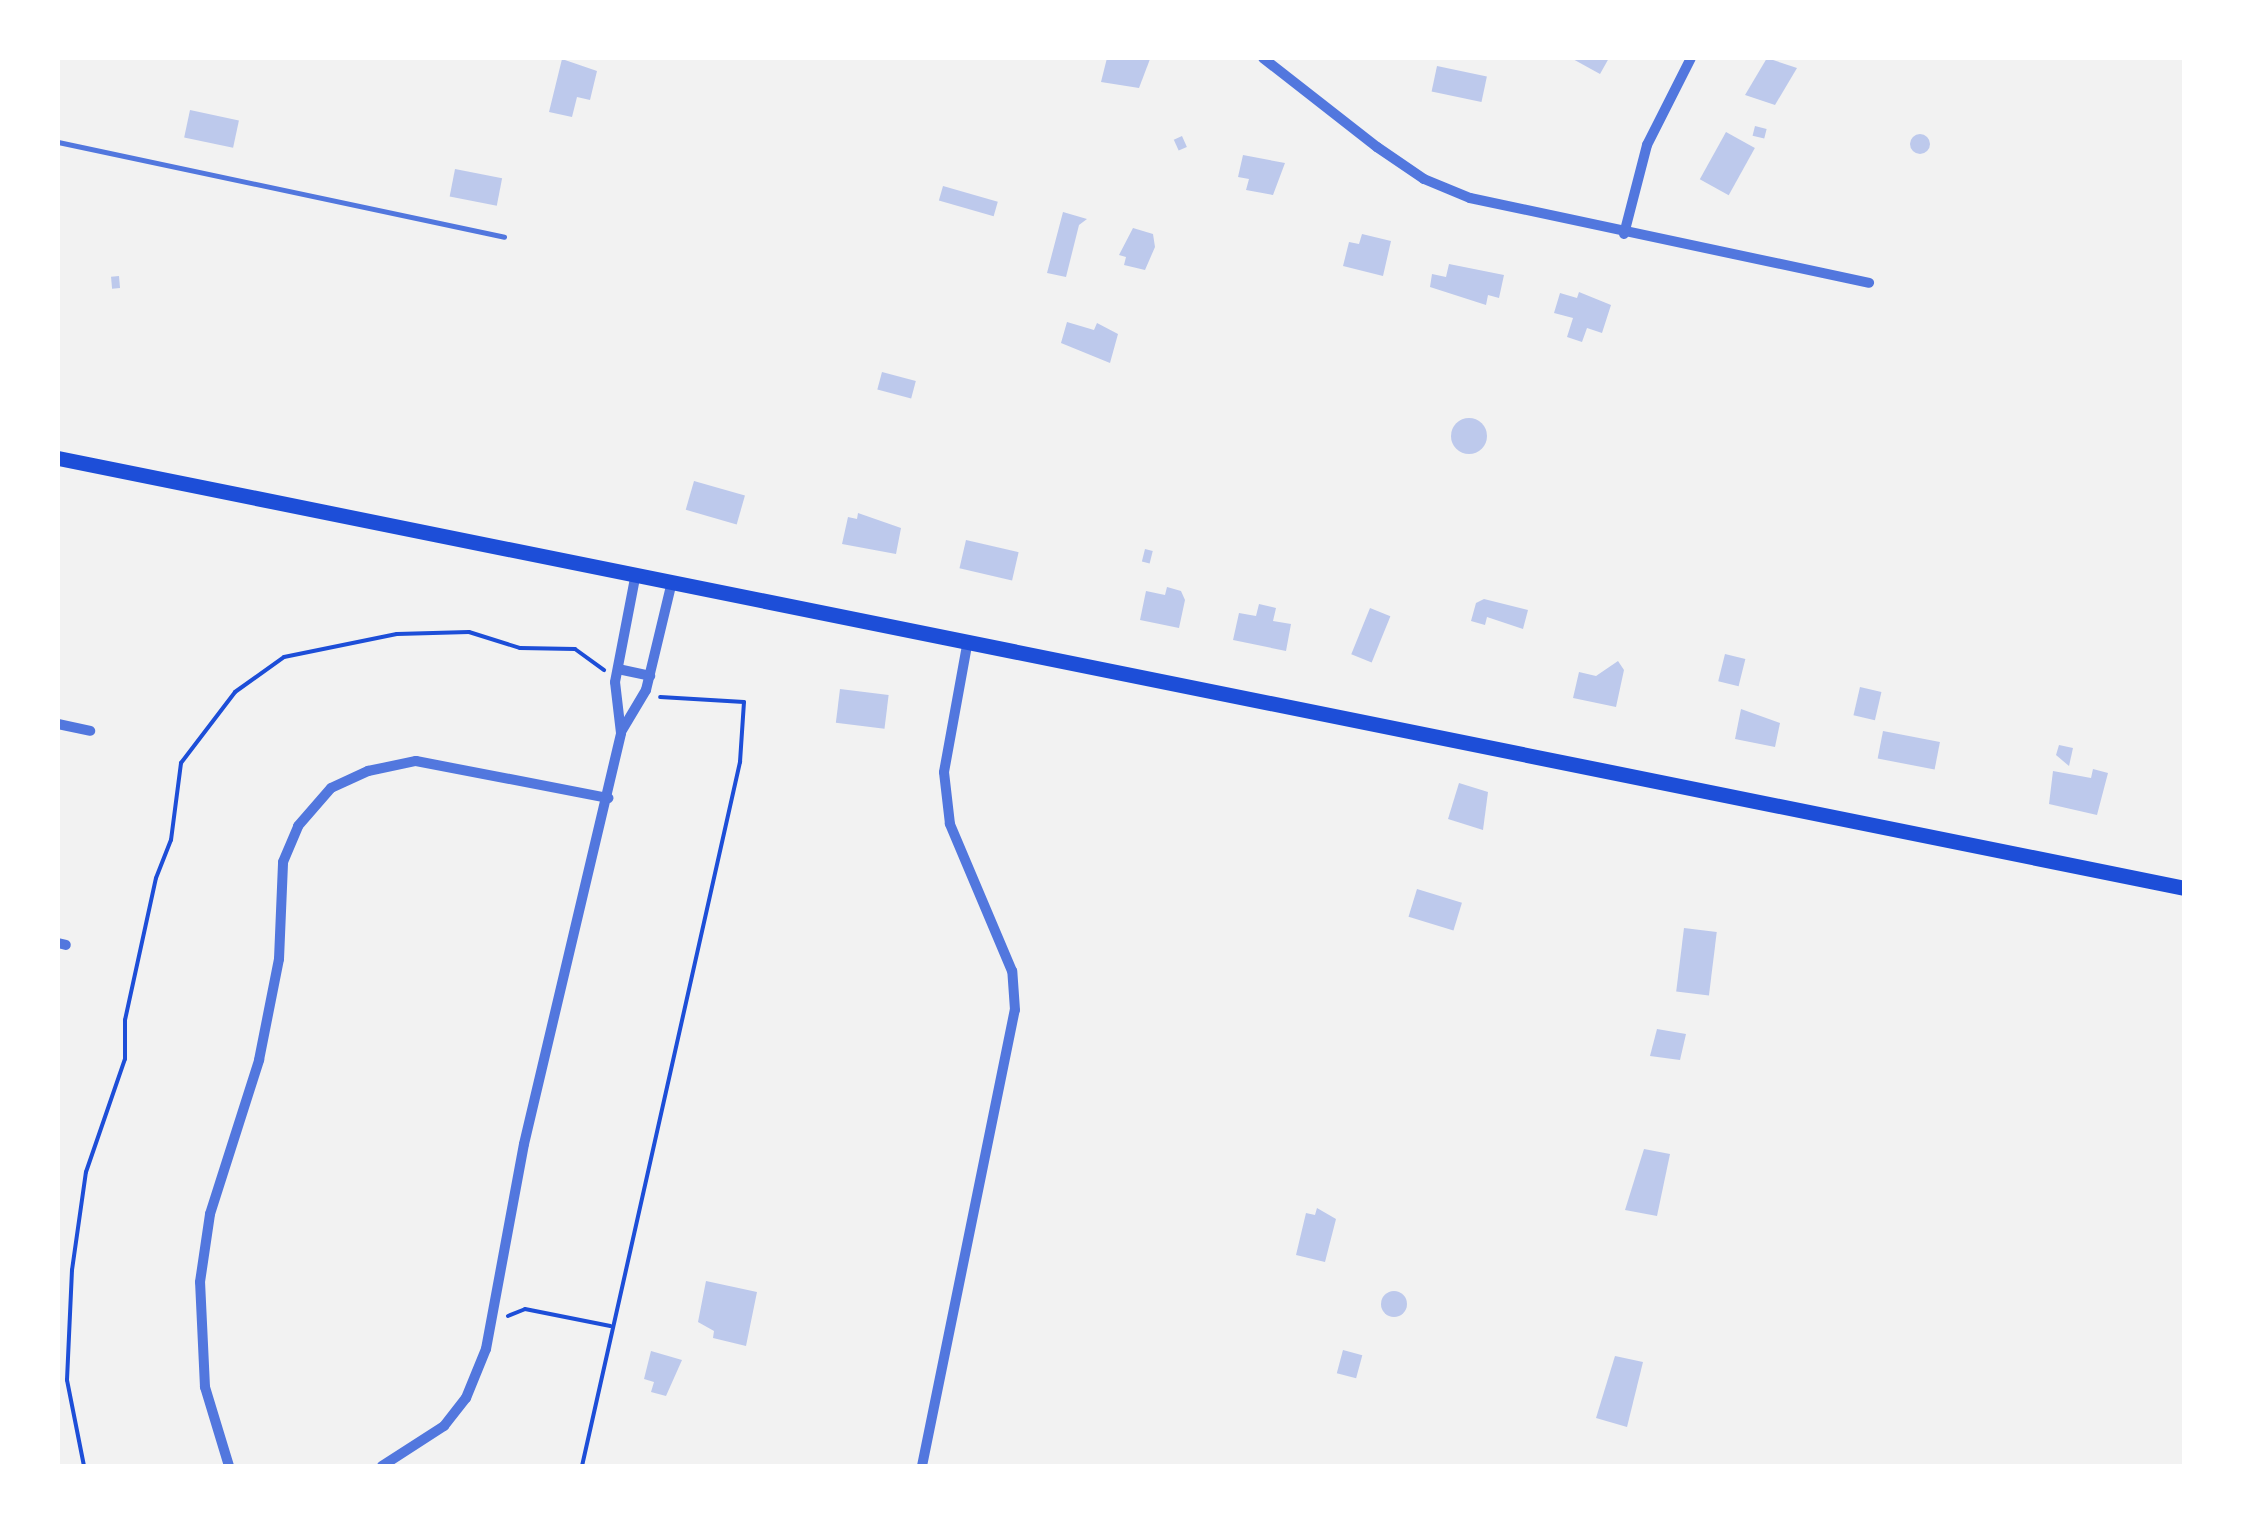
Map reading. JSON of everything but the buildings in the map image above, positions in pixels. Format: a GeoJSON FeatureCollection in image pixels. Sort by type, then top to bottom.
{"type":"FeatureCollection","features":[{"type":"Feature","properties":{"kind":"main road"},"geometry":{"type":"LineString","coordinates":[[58,458],[671,586],[2184,888]]}},
{"type":"Feature","properties":{"kind":"street"},"geometry":{"type":"LineString","coordinates":[[1263,58],[1424,178],[1525,213],[1869,283]]}},
{"type":"Feature","properties":{"kind":"street"},"geometry":{"type":"LineString","coordinates":[[1624,234],[1647,145],[1691,58]]}},
{"type":"Feature","properties":{"kind":"street"},"geometry":{"type":"LineString","coordinates":[[382,1466],[444,1426],[466,1398],[486,1349],[524,1144],[621,733],[618,669],[634,578]]}},
{"type":"Feature","properties":{"kind":"street"},"geometry":{"type":"LineString","coordinates":[[621,733],[650,676],[671,586]]}},
{"type":"Feature","properties":{"kind":"street"},"geometry":{"type":"LineString","coordinates":[[922,1466],[1015,1010],[1012,971],[950,824],[944,772],[967,645]]}},
{"type":"Feature","properties":{"kind":"street"},"geometry":{"type":"LineString","coordinates":[[618,669],[650,676]]}},
{"type":"Feature","properties":{"kind":"street"},"geometry":{"type":"LineString","coordinates":[[58,724],[90,732]]}},
{"type":"Feature","properties":{"kind":"street"},"geometry":{"type":"LineString","coordinates":[[228,1466],[205,1387],[200,1282],[210,1214],[259,1060],[279,960],[282,862],[298,826],[331,788],[368,770],[416,761],[608,798]]}},
{"type":"Feature","properties":{"kind":"lane"},"geometry":{"type":"LineString","coordinates":[[58,142],[504,237]]}},
{"type":"Feature","properties":{"kind":"path"},"geometry":{"type":"LineString","coordinates":[[84,1466],[67,1380],[72,1270],[86,1172],[125,1058],[126,1020],[156,878],[172,840],[181,763],[235,692],[284,657],[397,634],[469,632],[520,648],[574,649],[601,669]]}},
{"type":"Feature","properties":{"kind":"path"},"geometry":{"type":"LineString","coordinates":[[582,1466],[741,748],[744,702],[660,697]]}},
{"type":"Feature","properties":{"kind":"path"},"geometry":{"type":"LineString","coordinates":[[525,1309],[610,1326]]}}]}
